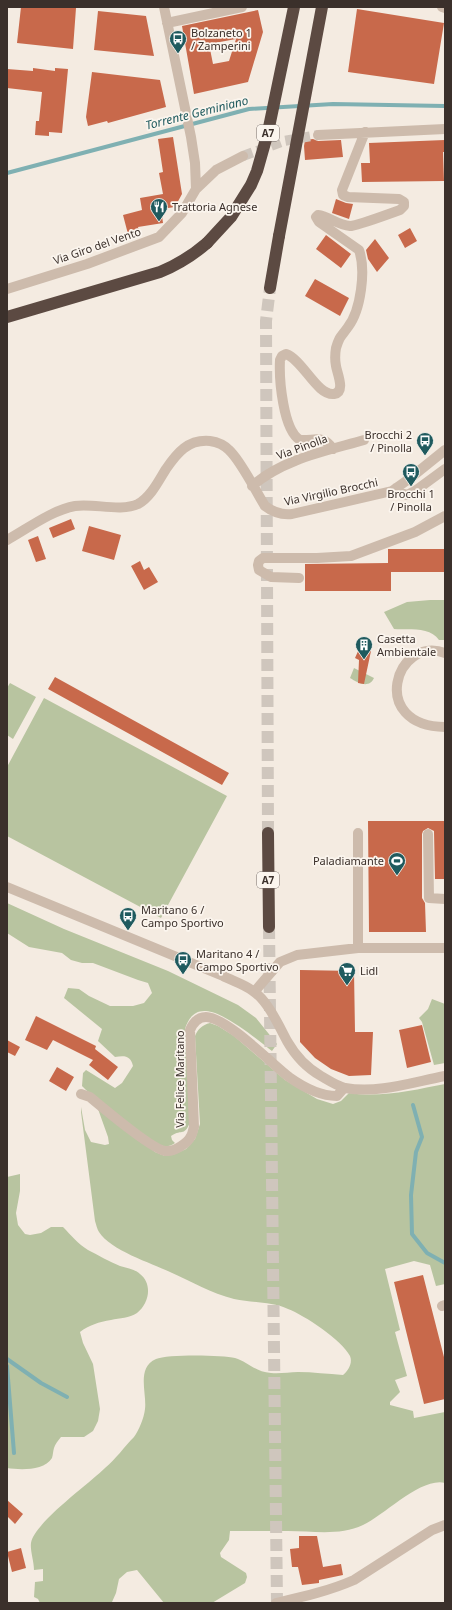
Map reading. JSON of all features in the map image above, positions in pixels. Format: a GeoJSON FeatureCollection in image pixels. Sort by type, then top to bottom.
{"type":"FeatureCollection","features":[{"type":"Feature","properties":{"kind":"highway","name":"A7"},"geometry":{"type":"LineString","coordinates":[[7,317],[160,272],[177,265],[207,244],[231,217],[251,185],[257,171],[268,132],[294,7]]}},
{"type":"Feature","properties":{"kind":"highway"},"geometry":{"type":"LineString","coordinates":[[270,288],[322,7]]}},
{"type":"Feature","properties":{"kind":"highway","name":"A7"},"geometry":{"type":"LineString","coordinates":[[268,832],[269,927]]}},
{"type":"Feature","properties":{"kind":"street"},"geometry":{"type":"LineString","coordinates":[[164,7],[191,138],[195,163],[196,189]]}},
{"type":"Feature","properties":{"kind":"street"},"geometry":{"type":"LineString","coordinates":[[167,23],[242,7]]}},
{"type":"Feature","properties":{"kind":"street"},"geometry":{"type":"LineString","coordinates":[[318,135],[445,129]]}},
{"type":"Feature","properties":{"kind":"street"},"geometry":{"type":"LineString","coordinates":[[333,448],[329,442],[323,439],[300,440],[294,434],[282,399],[280,360],[282,356],[286,354],[290,355],[304,368],[321,389],[332,394],[337,393],[339,390],[340,383],[336,365],[336,351],[339,338],[348,328],[361,294],[362,256],[359,250],[319,222],[316,217],[318,214],[324,215],[332,222],[350,226],[400,210],[404,206],[404,202],[399,200],[348,197],[343,195],[342,190],[365,132]]}},
{"type":"Feature","properties":{"kind":"street","name":"Via Giro del Vento"},"geometry":{"type":"LineString","coordinates":[[7,289],[87,264],[159,237],[182,213],[196,189],[216,170],[243,156]]}},
{"type":"Feature","properties":{"kind":"street","name":"Via Pinolla"},"geometry":{"type":"LineString","coordinates":[[252,486],[262,477],[286,464],[333,448],[364,440]]}},
{"type":"Feature","properties":{"kind":"street","name":"Via Virgilio Brocchi"},"geometry":{"type":"LineString","coordinates":[[7,540],[66,508],[81,506],[124,507],[138,504],[148,495],[180,451],[189,444],[211,442],[226,447],[235,457],[252,486],[270,510],[284,515],[396,488],[445,450]]}},
{"type":"Feature","properties":{"kind":"street"},"geometry":{"type":"LineString","coordinates":[[396,488],[401,493],[407,495],[415,491],[445,468]]}},
{"type":"Feature","properties":{"kind":"street"},"geometry":{"type":"LineString","coordinates":[[299,578],[271,577],[259,570],[259,561],[263,558],[317,558],[351,556],[415,532],[445,516]]}},
{"type":"Feature","properties":{"kind":"street"},"geometry":{"type":"LineString","coordinates":[[445,653],[430,651],[421,652],[414,656],[402,668],[397,685],[399,702],[403,710],[410,717],[425,725],[445,727]]}},
{"type":"Feature","properties":{"kind":"street"},"geometry":{"type":"LineString","coordinates":[[358,833],[358,948]]}},
{"type":"Feature","properties":{"kind":"street"},"geometry":{"type":"LineString","coordinates":[[428,834],[428,898],[445,899]]}},
{"type":"Feature","properties":{"kind":"street","name":"Via Felice Maritano"},"geometry":{"type":"LineString","coordinates":[[7,887],[230,979],[254,991],[266,1005],[288,1041],[304,1063],[322,1077],[344,1088],[369,1089],[387,1087],[445,1076]]}},
{"type":"Feature","properties":{"kind":"street"},"geometry":{"type":"LineString","coordinates":[[254,991],[280,962],[297,956],[358,948],[445,948]]}},
{"type":"Feature","properties":{"kind":"street","name":"Via Felice Maritano"},"geometry":{"type":"LineString","coordinates":[[82,1094],[90,1097],[153,1146],[165,1151],[174,1149],[183,1144],[191,1137],[194,1127],[190,1030],[195,1021],[205,1017],[220,1022],[246,1039],[290,1077],[318,1093],[326,1096],[337,1096],[344,1088]]}},
{"type":"Feature","properties":{"kind":"street"},"geometry":{"type":"LineString","coordinates":[[276,1603],[311,1595],[354,1580],[432,1530],[445,1524]]}},
{"type":"Feature","properties":{"kind":"green space"},"geometry":{"type":"Polygon","coordinates":[[[445,600],[445,640],[439,640],[430,633],[424,631],[394,629],[384,612],[407,602],[445,600]]]}},
{"type":"Feature","properties":{"kind":"green space"},"geometry":{"type":"Polygon","coordinates":[[[354,668],[374,678],[366,684],[356,682],[350,678],[354,668]]]}},
{"type":"Feature","properties":{"kind":"green space"},"geometry":{"type":"Polygon","coordinates":[[[10,683],[36,697],[13,739],[7,735],[7,688],[10,683]]]}},
{"type":"Feature","properties":{"kind":"green space"},"geometry":{"type":"Polygon","coordinates":[[[44,698],[227,796],[161,918],[7,836],[7,767],[44,698]]]}},
{"type":"Feature","properties":{"kind":"green space"},"geometry":{"type":"Polygon","coordinates":[[[7,903],[64,929],[168,971],[238,1005],[256,1018],[277,1044],[272,1051],[231,1021],[213,1013],[202,1011],[192,1016],[185,1029],[191,1120],[185,1131],[171,1136],[175,1143],[172,1145],[163,1146],[155,1144],[82,1086],[83,1073],[86,1070],[115,1088],[122,1083],[133,1066],[129,1058],[125,1056],[115,1057],[98,1041],[102,1029],[64,998],[68,988],[79,989],[89,996],[110,1006],[133,1006],[144,1003],[152,993],[148,983],[93,963],[82,963],[71,960],[62,953],[29,947],[7,933],[7,903]]]}},
{"type":"Feature","properties":{"kind":"green space"},"geometry":{"type":"Polygon","coordinates":[[[432,999],[445,1004],[445,1063],[434,1065],[422,1022],[419,1018],[428,1009],[432,999]]]}},
{"type":"Feature","properties":{"kind":"green space"},"geometry":{"type":"Polygon","coordinates":[[[210,1023],[234,1036],[285,1080],[317,1099],[333,1104],[341,1101],[349,1093],[373,1095],[385,1094],[445,1084],[445,1284],[436,1286],[430,1265],[414,1261],[385,1269],[400,1330],[395,1332],[407,1376],[395,1380],[400,1392],[390,1402],[390,1405],[413,1411],[414,1418],[445,1412],[445,1483],[435,1483],[414,1491],[372,1520],[363,1525],[345,1531],[230,1531],[229,1540],[220,1553],[221,1557],[246,1573],[247,1577],[245,1583],[212,1603],[164,1603],[137,1570],[127,1572],[119,1579],[116,1593],[112,1602],[40,1603],[38,1599],[34,1597],[35,1582],[43,1581],[43,1569],[34,1570],[31,1543],[34,1535],[52,1514],[98,1475],[134,1437],[141,1424],[144,1412],[144,1375],[146,1368],[150,1363],[162,1357],[171,1356],[219,1356],[235,1358],[260,1371],[265,1372],[304,1372],[343,1375],[347,1371],[350,1364],[350,1356],[339,1343],[313,1322],[295,1312],[282,1306],[226,1297],[121,1250],[104,1239],[99,1232],[95,1221],[81,1107],[85,1130],[91,1142],[105,1145],[109,1144],[98,1109],[108,1114],[155,1152],[165,1156],[175,1154],[186,1149],[195,1139],[200,1124],[195,1036],[197,1031],[210,1023]]]}},
{"type":"Feature","properties":{"kind":"green space"},"geometry":{"type":"Polygon","coordinates":[[[20,1174],[20,1191],[16,1213],[18,1225],[25,1234],[30,1235],[41,1233],[51,1227],[63,1227],[84,1248],[120,1266],[138,1272],[144,1278],[148,1288],[147,1299],[144,1305],[134,1315],[94,1324],[80,1332],[83,1343],[93,1364],[100,1409],[98,1421],[93,1431],[84,1437],[61,1437],[55,1445],[52,1458],[43,1465],[31,1469],[7,1468],[7,1177],[20,1174]]]}},
{"type":"Feature","properties":{"kind":"building"},"geometry":{"type":"Polygon","coordinates":[[[21,7],[76,8],[73,49],[17,43],[21,7]]]}},
{"type":"Feature","properties":{"kind":"building"},"geometry":{"type":"Polygon","coordinates":[[[357,9],[444,23],[434,84],[348,72],[357,9]]]}},
{"type":"Feature","properties":{"kind":"building"},"geometry":{"type":"Polygon","coordinates":[[[258,10],[263,32],[248,82],[194,94],[182,26],[258,10]],[[236,39],[209,44],[213,64],[229,61],[236,39]]]}},
{"type":"Feature","properties":{"kind":"building"},"geometry":{"type":"Polygon","coordinates":[[[98,11],[146,16],[154,56],[94,50],[98,11]]]}},
{"type":"Feature","properties":{"kind":"building"},"geometry":{"type":"Polygon","coordinates":[[[33,68],[55,71],[55,68],[68,69],[62,133],[49,132],[49,136],[35,135],[36,121],[39,121],[42,92],[7,88],[7,69],[33,71],[33,68]]]}},
{"type":"Feature","properties":{"kind":"building"},"geometry":{"type":"Polygon","coordinates":[[[92,72],[160,80],[166,107],[108,123],[107,121],[88,126],[86,117],[92,72]]]}},
{"type":"Feature","properties":{"kind":"building"},"geometry":{"type":"Polygon","coordinates":[[[173,137],[182,194],[175,207],[161,209],[163,223],[138,227],[139,231],[128,234],[123,215],[142,210],[140,198],[163,194],[159,173],[163,172],[158,139],[173,137]]]}},
{"type":"Feature","properties":{"kind":"building"},"geometry":{"type":"Polygon","coordinates":[[[313,139],[318,141],[341,140],[343,157],[305,160],[305,140],[313,139]]]}},
{"type":"Feature","properties":{"kind":"building"},"geometry":{"type":"Polygon","coordinates":[[[445,140],[445,152],[443,152],[444,181],[362,182],[361,163],[370,163],[369,143],[445,140]]]}},
{"type":"Feature","properties":{"kind":"building"},"geometry":{"type":"Polygon","coordinates":[[[336,199],[353,204],[349,219],[332,213],[336,199]]]}},
{"type":"Feature","properties":{"kind":"building"},"geometry":{"type":"Polygon","coordinates":[[[410,228],[417,241],[405,248],[398,235],[410,228]]]}},
{"type":"Feature","properties":{"kind":"building"},"geometry":{"type":"Polygon","coordinates":[[[326,235],[351,254],[341,268],[316,249],[326,235]]]}},
{"type":"Feature","properties":{"kind":"building"},"geometry":{"type":"Polygon","coordinates":[[[375,239],[389,258],[377,272],[368,259],[366,250],[375,239]]]}},
{"type":"Feature","properties":{"kind":"building"},"geometry":{"type":"Polygon","coordinates":[[[315,279],[349,298],[340,316],[305,296],[315,279]]]}},
{"type":"Feature","properties":{"kind":"building"},"geometry":{"type":"Polygon","coordinates":[[[71,519],[75,529],[53,538],[49,528],[71,519]]]}},
{"type":"Feature","properties":{"kind":"building"},"geometry":{"type":"Polygon","coordinates":[[[89,526],[121,535],[114,560],[82,551],[89,526]]]}},
{"type":"Feature","properties":{"kind":"building"},"geometry":{"type":"Polygon","coordinates":[[[38,536],[46,559],[36,562],[28,540],[38,536]]]}},
{"type":"Feature","properties":{"kind":"building"},"geometry":{"type":"Polygon","coordinates":[[[388,549],[445,549],[445,572],[391,572],[391,591],[305,591],[305,564],[388,563],[388,549]]]}},
{"type":"Feature","properties":{"kind":"building"},"geometry":{"type":"Polygon","coordinates":[[[140,561],[144,570],[149,567],[158,582],[144,590],[131,566],[140,561]]]}},
{"type":"Feature","properties":{"kind":"building","name":"Casetta Ambientale"},"geometry":{"type":"Polygon","coordinates":[[[359,649],[371,651],[364,684],[358,683],[359,660],[355,658],[359,649]]]}},
{"type":"Feature","properties":{"kind":"building"},"geometry":{"type":"Polygon","coordinates":[[[55,677],[229,773],[222,785],[48,689],[55,677]]]}},
{"type":"Feature","properties":{"kind":"building","name":"Paladiamante"},"geometry":{"type":"Polygon","coordinates":[[[368,821],[445,821],[445,879],[435,879],[434,831],[428,828],[423,831],[422,834],[422,898],[425,903],[426,932],[369,932],[368,821]]]}},
{"type":"Feature","properties":{"kind":"building"},"geometry":{"type":"Polygon","coordinates":[[[300,970],[354,971],[355,1032],[373,1032],[371,1075],[349,1076],[331,1069],[315,1058],[300,1042],[300,970]]]}},
{"type":"Feature","properties":{"kind":"building"},"geometry":{"type":"Polygon","coordinates":[[[36,1016],[96,1046],[95,1049],[118,1067],[108,1080],[89,1065],[93,1060],[53,1040],[47,1050],[25,1040],[36,1016]]]}},
{"type":"Feature","properties":{"kind":"building"},"geometry":{"type":"Polygon","coordinates":[[[422,1025],[431,1062],[407,1068],[399,1030],[422,1025]]]}},
{"type":"Feature","properties":{"kind":"building"},"geometry":{"type":"Polygon","coordinates":[[[7,1040],[20,1047],[15,1056],[7,1052],[7,1040]]]}},
{"type":"Feature","properties":{"kind":"building"},"geometry":{"type":"Polygon","coordinates":[[[57,1067],[74,1077],[66,1091],[49,1081],[57,1067]]]}},
{"type":"Feature","properties":{"kind":"building"},"geometry":{"type":"Polygon","coordinates":[[[423,1275],[445,1361],[445,1399],[424,1404],[394,1282],[423,1275]]]}},
{"type":"Feature","properties":{"kind":"building"},"geometry":{"type":"Polygon","coordinates":[[[7,1500],[23,1514],[15,1524],[7,1516],[7,1500]]]}},
{"type":"Feature","properties":{"kind":"building"},"geometry":{"type":"Polygon","coordinates":[[[299,1536],[317,1536],[323,1567],[341,1564],[343,1575],[319,1580],[319,1583],[302,1585],[298,1567],[292,1567],[290,1549],[299,1548],[299,1536]]]}},
{"type":"Feature","properties":{"kind":"building"},"geometry":{"type":"Polygon","coordinates":[[[21,1548],[26,1568],[12,1572],[7,1552],[21,1548]]]}},
{"type":"Feature","properties":{"kind":"waterway","name":"Torrente Geminiano"},"geometry":{"type":"LineString","coordinates":[[7,173],[249,109],[333,104],[445,106]]}},
{"type":"Feature","properties":{"kind":"waterway"},"geometry":{"type":"LineString","coordinates":[[413,1105],[422,1137],[416,1152],[411,1195],[412,1234],[427,1253],[445,1263]]}},
{"type":"Feature","properties":{"kind":"waterway"},"geometry":{"type":"LineString","coordinates":[[7,1359],[41,1383],[67,1397]]}},
{"type":"Feature","properties":{"kind":"waterway"},"geometry":{"type":"LineString","coordinates":[[7,1366],[14,1453]]}},
{"type":"Feature","properties":{"kind":"tunnel"},"geometry":{"type":"LineString","coordinates":[[243,156],[284,141],[318,135]]}},
{"type":"Feature","properties":{"kind":"tunnel"},"geometry":{"type":"LineString","coordinates":[[268,833],[266,321],[270,288]]}},
{"type":"Feature","properties":{"kind":"tunnel"},"geometry":{"type":"LineString","coordinates":[[269,927],[277,1603]]}},
{"type":"Feature","properties":{"kind":"place","name":"Bolzaneto 1 / Zamperini"},"geometry":{"type":"Point","coordinates":[178,54]}},
{"type":"Feature","properties":{"kind":"place","name":"Trattoria Agnese"},"geometry":{"type":"Point","coordinates":[159,222]}},
{"type":"Feature","properties":{"kind":"place","name":"Brocchi 2 / Pinolla"},"geometry":{"type":"Point","coordinates":[425,456]}},
{"type":"Feature","properties":{"kind":"place","name":"Brocchi 1 / Pinolla"},"geometry":{"type":"Point","coordinates":[411,487]}},
{"type":"Feature","properties":{"kind":"place","name":"Casetta Ambientale"},"geometry":{"type":"Point","coordinates":[364,660]}},
{"type":"Feature","properties":{"kind":"place","name":"Paladiamante"},"geometry":{"type":"Point","coordinates":[397,876]}},
{"type":"Feature","properties":{"kind":"place","name":"Maritano 6 / Campo Sportivo"},"geometry":{"type":"Point","coordinates":[128,931]}},
{"type":"Feature","properties":{"kind":"place","name":"Maritano 4 / Campo Sportivo"},"geometry":{"type":"Point","coordinates":[183,975]}},
{"type":"Feature","properties":{"kind":"place","name":"Lidl"},"geometry":{"type":"Point","coordinates":[347,986]}}]}
